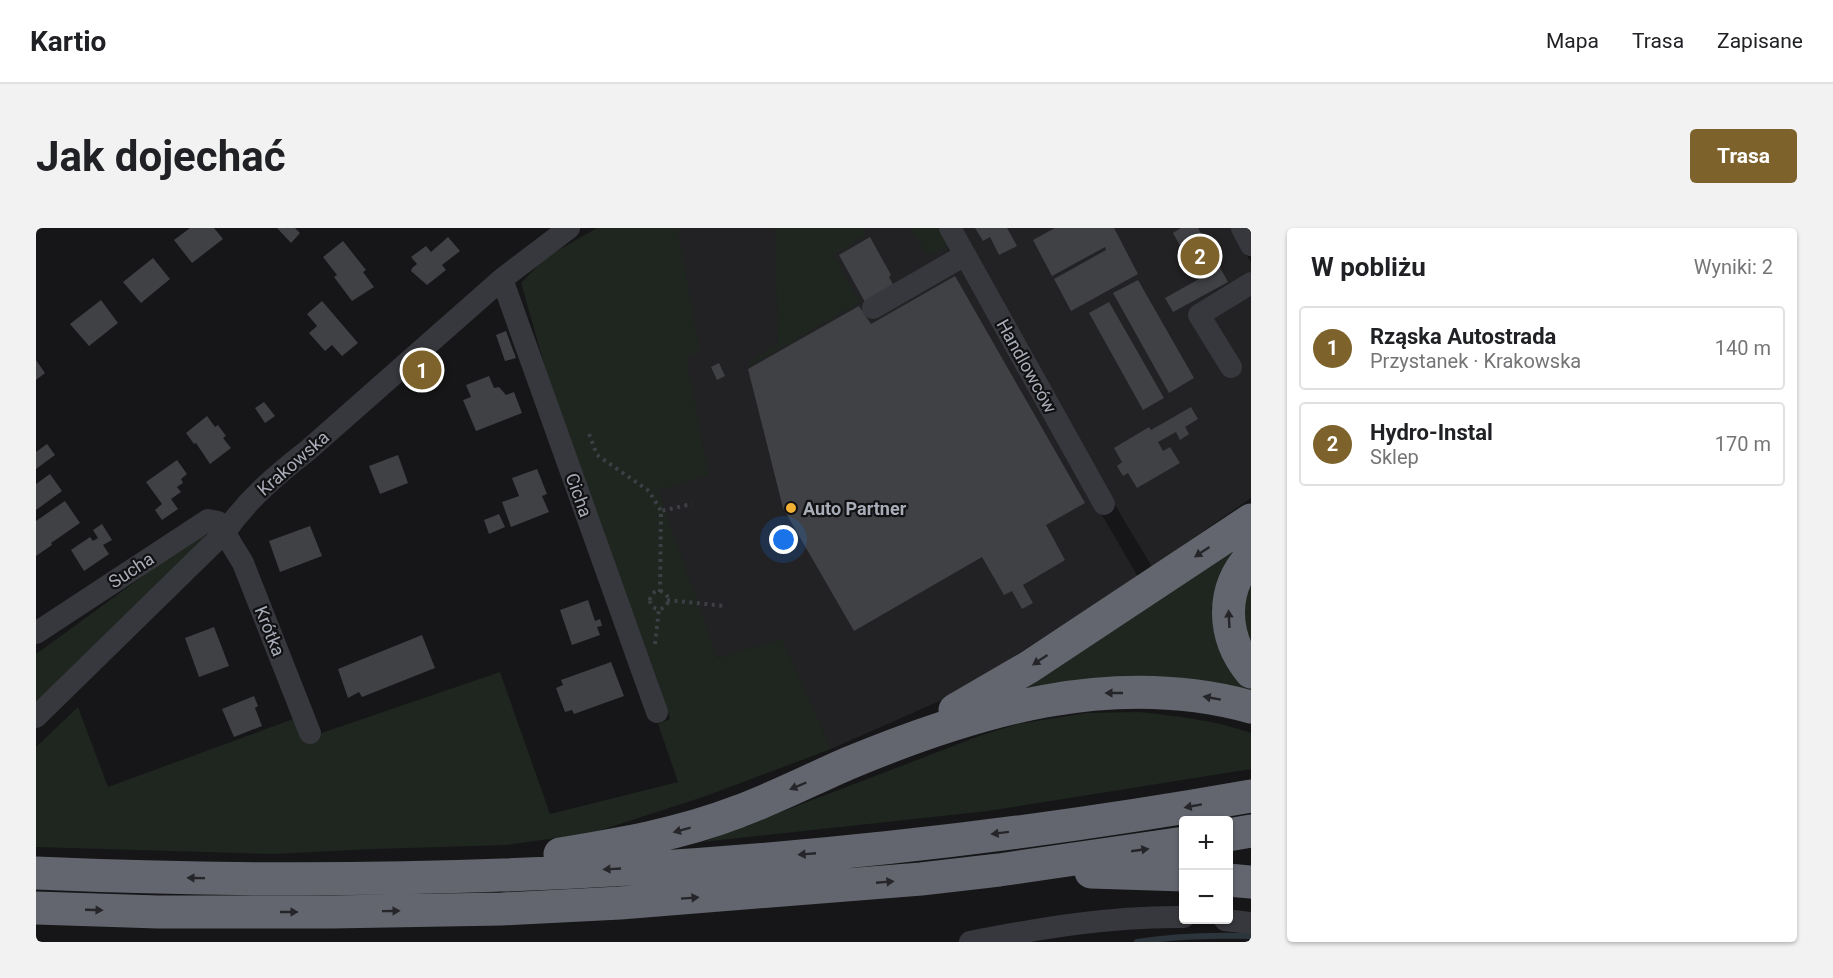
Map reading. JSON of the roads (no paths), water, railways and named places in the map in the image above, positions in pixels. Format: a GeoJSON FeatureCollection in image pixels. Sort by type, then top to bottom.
{"type":"FeatureCollection","features":[{"type":"Feature","properties":{"kind":"highway"},"geometry":{"type":"LineString","coordinates":[[852,762],[996,688],[1251,520]]}},
{"type":"Feature","properties":{"kind":"highway"},"geometry":{"type":"LineString","coordinates":[[1251,556],[1233,583],[1228,620],[1234,645],[1251,672]]}},
{"type":"Feature","properties":{"kind":"highway"},"geometry":{"type":"LineString","coordinates":[[428,877],[591,849],[697,826],[737,812],[852,762],[975,717],[1034,702],[1110,692],[1211,698],[1251,707]]}},
{"type":"Feature","properties":{"kind":"highway"},"geometry":{"type":"LineString","coordinates":[[36,873],[254,879],[428,877],[557,873],[702,864],[900,846],[1170,810],[1251,796]]}},
{"type":"Feature","properties":{"kind":"highway"},"geometry":{"type":"LineString","coordinates":[[1233,834],[1251,831]]}},
{"type":"Feature","properties":{"kind":"highway"},"geometry":{"type":"LineString","coordinates":[[36,908],[158,912],[502,909],[809,889],[999,870],[1179,844]]}},
{"type":"Feature","properties":{"kind":"highway"},"geometry":{"type":"LineString","coordinates":[[999,870],[1179,875]]}},
{"type":"Feature","properties":{"kind":"highway"},"geometry":{"type":"LineString","coordinates":[[1233,880],[1251,882]]}},
{"type":"Feature","properties":{"kind":"street","name":"Krakowska"},"geometry":{"type":"LineString","coordinates":[[36,717],[225,532],[239,512],[279,472],[307,451],[502,279],[569,228]]}},
{"type":"Feature","properties":{"kind":"street","name":"Handlowców"},"geometry":{"type":"LineString","coordinates":[[950,228],[1104,504]]}},
{"type":"Feature","properties":{"kind":"street"},"geometry":{"type":"LineString","coordinates":[[1242,228],[1251,245]]}},
{"type":"Feature","properties":{"kind":"street"},"geometry":{"type":"LineString","coordinates":[[873,308],[965,255]]}},
{"type":"Feature","properties":{"kind":"street","name":"Cicha"},"geometry":{"type":"LineString","coordinates":[[502,279],[657,712]]}},
{"type":"Feature","properties":{"kind":"street"},"geometry":{"type":"LineString","coordinates":[[1231,367],[1199,315],[1251,283]]}},
{"type":"Feature","properties":{"kind":"street","name":"Sucha"},"geometry":{"type":"LineString","coordinates":[[36,633],[208,520],[218,522],[225,532]]}},
{"type":"Feature","properties":{"kind":"street","name":"Krótka"},"geometry":{"type":"LineString","coordinates":[[225,532],[243,563],[310,733]]}},
{"type":"Feature","properties":{"kind":"street"},"geometry":{"type":"LineString","coordinates":[[970,942],[1017,938],[1096,921],[1179,917]]}},
{"type":"Feature","properties":{"kind":"street"},"geometry":{"type":"LineString","coordinates":[[1233,921],[1251,922]]}},
{"type":"Feature","properties":{"kind":"waterway"},"geometry":{"type":"LineString","coordinates":[[1137,942],[1192,936],[1248,936]]}},
{"type":"Feature","properties":{"kind":"place","name":"Hydro-Instal"},"geometry":{"type":"Point","coordinates":[1200,256]}},
{"type":"Feature","properties":{"kind":"place","name":"Rząska Autostrada"},"geometry":{"type":"Point","coordinates":[422,370]}},
{"type":"Feature","properties":{"kind":"place","name":"Auto Partner"},"geometry":{"type":"Point","coordinates":[791,508]}}]}
